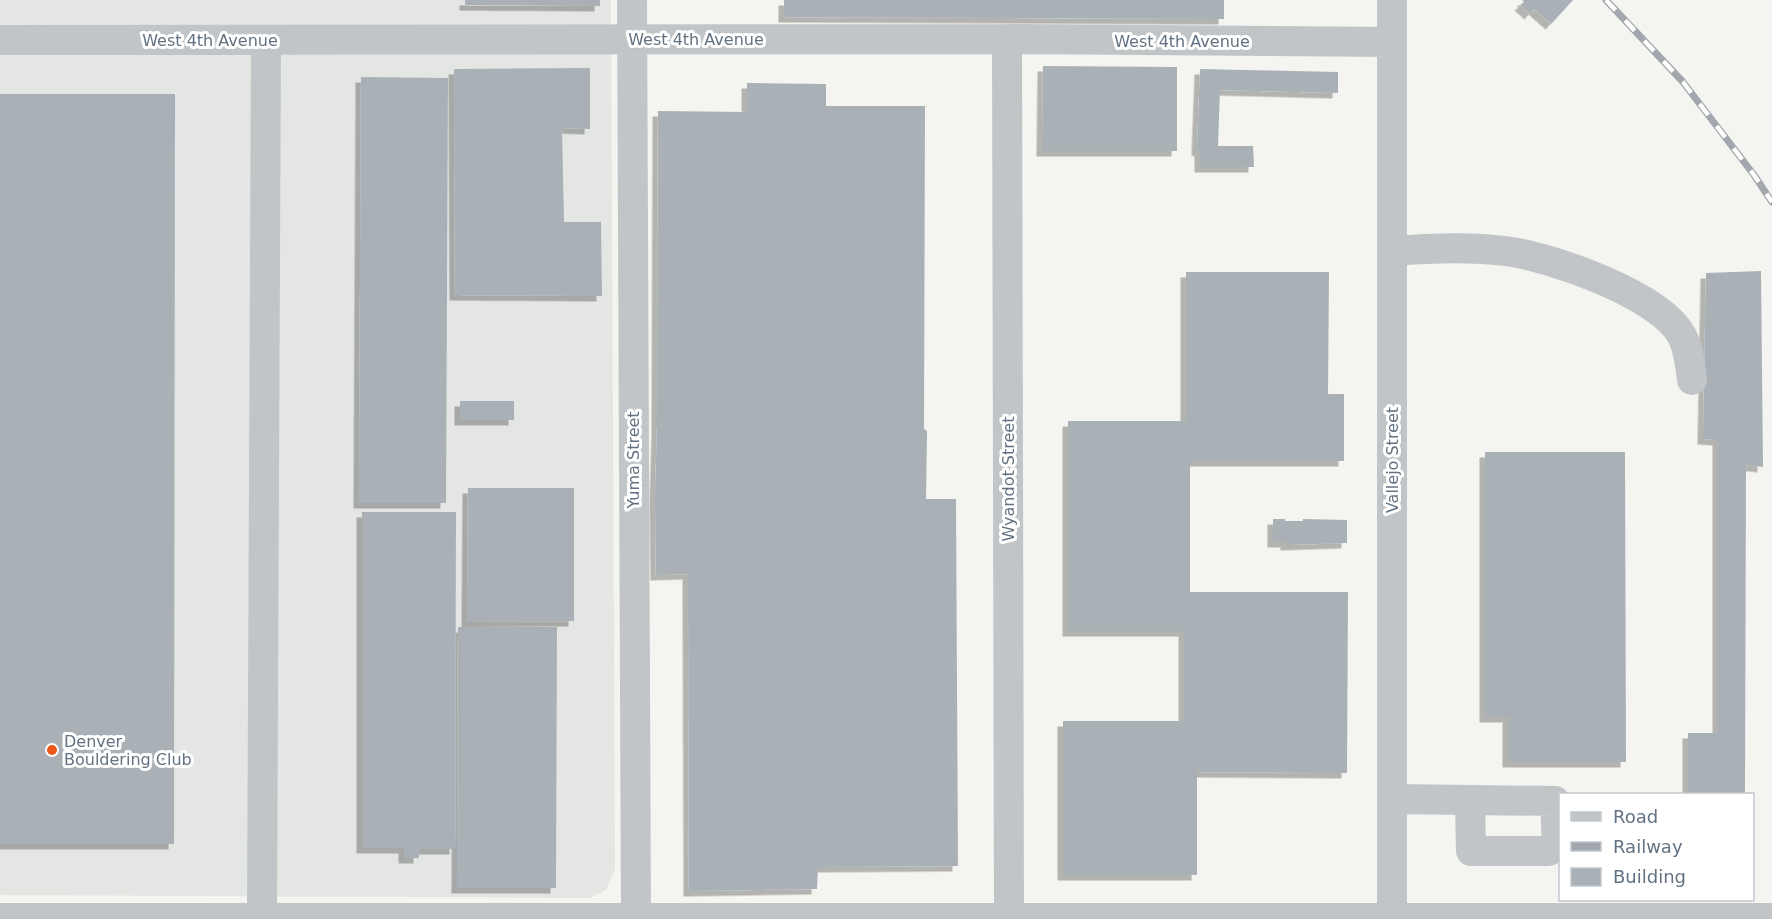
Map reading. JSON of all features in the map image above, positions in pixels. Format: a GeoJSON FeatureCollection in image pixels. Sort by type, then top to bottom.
{"type":"FeatureCollection","features":[{"type":"Feature","properties":{"kind":"street","name":"Yuma Street"},"geometry":{"type":"LineString","coordinates":[[632,0],[636,919]]}},
{"type":"Feature","properties":{"kind":"street","name":"Vallejo Street"},"geometry":{"type":"LineString","coordinates":[[1392,0],[1392,918]]}},
{"type":"Feature","properties":{"kind":"street","name":"West 4th Avenue"},"geometry":{"type":"LineString","coordinates":[[0,40],[1007,39],[1392,42]]}},
{"type":"Feature","properties":{"kind":"street","name":"Wyandot Street"},"geometry":{"type":"LineString","coordinates":[[996,918],[1007,39]]}},
{"type":"Feature","properties":{"kind":"street"},"geometry":{"type":"LineString","coordinates":[[242,918],[266,40]]}},
{"type":"Feature","properties":{"kind":"street"},"geometry":{"type":"LineString","coordinates":[[1392,251],[1434,247],[1526,254],[1617,286],[1652,304],[1675,326],[1682,335],[1688,351],[1692,380]]}},
{"type":"Feature","properties":{"kind":"street"},"geometry":{"type":"LineString","coordinates":[[1392,799],[1470,800]]}},
{"type":"Feature","properties":{"kind":"street"},"geometry":{"type":"LineString","coordinates":[[6,918],[1772,918]]}},
{"type":"Feature","properties":{"kind":"shaded area"},"geometry":{"type":"Polygon","coordinates":[[[0,0],[611,0],[615,870],[606,890],[590,898],[0,895],[0,0]]]}},
{"type":"Feature","properties":{"kind":"building"},"geometry":{"type":"Polygon","coordinates":[[[465,0],[600,0],[600,6],[465,5],[465,0]]]}},
{"type":"Feature","properties":{"kind":"building"},"geometry":{"type":"Polygon","coordinates":[[[784,0],[1224,0],[1224,19],[784,17],[784,0]]]}},
{"type":"Feature","properties":{"kind":"building"},"geometry":{"type":"Polygon","coordinates":[[[1522,0],[1573,0],[1551,24],[1534,9],[1530,14],[1520,5],[1524,2],[1522,0]]]}},
{"type":"Feature","properties":{"kind":"building"},"geometry":{"type":"Polygon","coordinates":[[[1043,66],[1177,67],[1177,151],[1042,151],[1043,66]]]}},
{"type":"Feature","properties":{"kind":"building"},"geometry":{"type":"Polygon","coordinates":[[[590,68],[590,129],[562,128],[564,222],[601,222],[602,296],[455,295],[454,69],[590,68]]]}},
{"type":"Feature","properties":{"kind":"building"},"geometry":{"type":"Polygon","coordinates":[[[1200,69],[1338,72],[1338,93],[1220,90],[1218,146],[1253,146],[1254,167],[1200,167],[1200,151],[1197,150],[1200,69]]]}},
{"type":"Feature","properties":{"kind":"building"},"geometry":{"type":"Polygon","coordinates":[[[361,77],[448,78],[446,503],[359,503],[361,77]]]}},
{"type":"Feature","properties":{"kind":"building"},"geometry":{"type":"Polygon","coordinates":[[[747,83],[826,84],[826,106],[925,106],[924,429],[927,431],[926,499],[956,499],[958,866],[818,867],[817,889],[689,891],[688,574],[656,575],[658,111],[747,112],[747,83]]]}},
{"type":"Feature","properties":{"kind":"building"},"geometry":{"type":"Polygon","coordinates":[[[0,94],[175,94],[174,844],[0,844],[0,94]]]}},
{"type":"Feature","properties":{"kind":"building"},"geometry":{"type":"Polygon","coordinates":[[[1761,271],[1763,467],[1746,465],[1745,793],[1688,793],[1688,733],[1718,733],[1718,440],[1703,439],[1706,273],[1761,271]]]}},
{"type":"Feature","properties":{"kind":"building"},"geometry":{"type":"Polygon","coordinates":[[[1186,272],[1329,272],[1328,394],[1344,394],[1344,461],[1190,461],[1190,592],[1348,592],[1347,773],[1197,772],[1197,875],[1063,875],[1063,721],[1184,721],[1184,631],[1068,631],[1068,421],[1186,421],[1186,272]]]}},
{"type":"Feature","properties":{"kind":"building"},"geometry":{"type":"Polygon","coordinates":[[[460,401],[514,401],[514,420],[460,420],[460,401]]]}},
{"type":"Feature","properties":{"kind":"building"},"geometry":{"type":"Polygon","coordinates":[[[1485,452],[1625,452],[1626,762],[1508,762],[1508,717],[1485,717],[1485,452]]]}},
{"type":"Feature","properties":{"kind":"building"},"geometry":{"type":"Polygon","coordinates":[[[468,488],[574,488],[574,621],[467,622],[468,488]]]}},
{"type":"Feature","properties":{"kind":"building"},"geometry":{"type":"Polygon","coordinates":[[[362,512],[456,512],[455,849],[419,849],[419,858],[404,858],[404,848],[362,848],[362,512]]]}},
{"type":"Feature","properties":{"kind":"building"},"geometry":{"type":"Polygon","coordinates":[[[1273,519],[1285,519],[1285,521],[1347,520],[1347,543],[1286,545],[1286,542],[1273,542],[1273,519]]]}},
{"type":"Feature","properties":{"kind":"building"},"geometry":{"type":"Polygon","coordinates":[[[458,627],[557,627],[556,888],[457,888],[458,627]]]}},
{"type":"Feature","properties":{"kind":"railway"},"geometry":{"type":"LineString","coordinates":[[1606,0],[1683,82],[1772,202]]}},
{"type":"Feature","properties":{"kind":"place","name":"Denver Bouldering Club"},"geometry":{"type":"Point","coordinates":[52,750]}}]}
